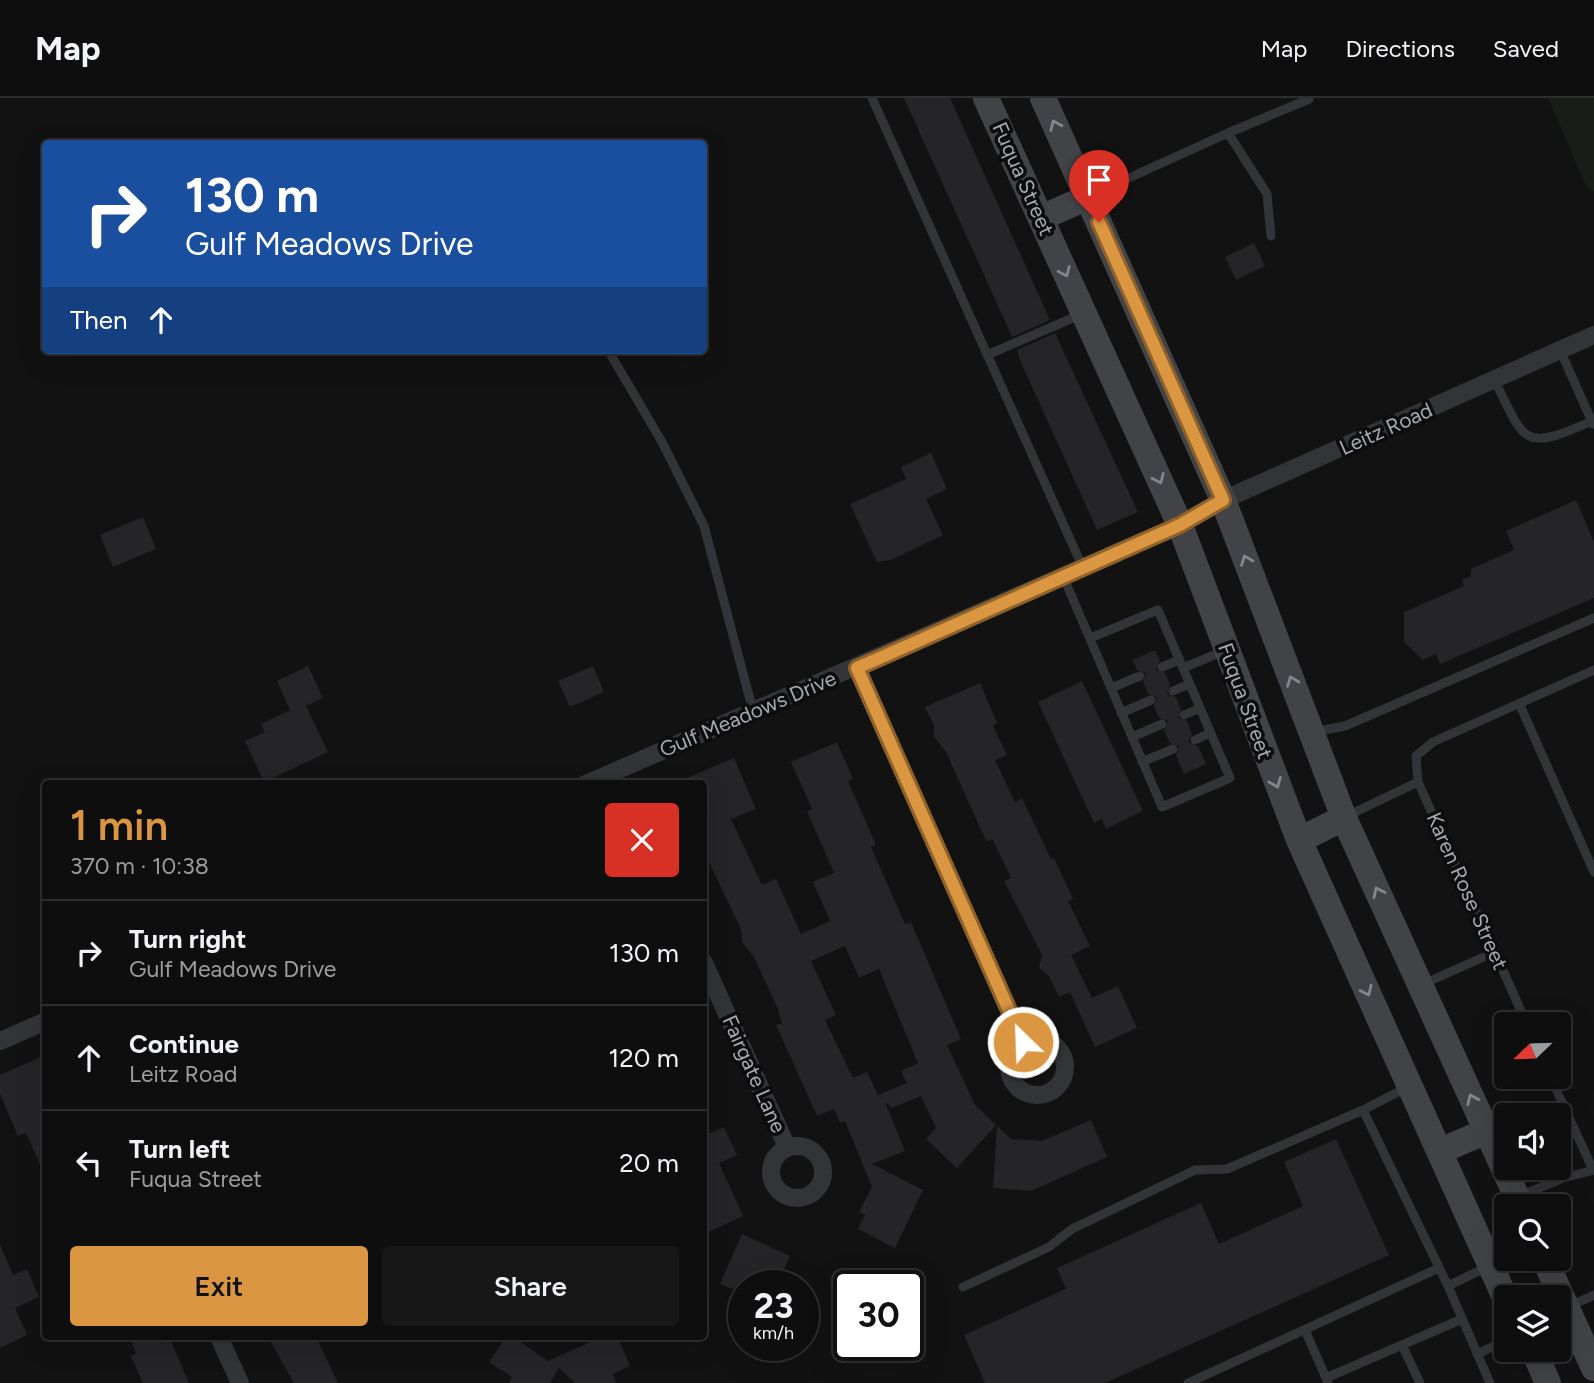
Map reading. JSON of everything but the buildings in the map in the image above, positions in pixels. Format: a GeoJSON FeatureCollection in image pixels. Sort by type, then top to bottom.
{"type":"FeatureCollection","features":[{"type":"Feature","properties":{"kind":"main road","name":"Fuqua Street"},"geometry":{"type":"LineString","coordinates":[[986,98],[1180,525],[1299,840],[1499,1285]]}},
{"type":"Feature","properties":{"kind":"main road"},"geometry":{"type":"LineString","coordinates":[[1043,98],[1223,500],[1344,818],[1515,1194]]}},
{"type":"Feature","properties":{"kind":"main road"},"geometry":{"type":"LineString","coordinates":[[1041,218],[1088,197]]}},
{"type":"Feature","properties":{"kind":"main road"},"geometry":{"type":"LineString","coordinates":[[1299,840],[1344,818]]}},
{"type":"Feature","properties":{"kind":"main road"},"geometry":{"type":"LineString","coordinates":[[1440,1151],[1487,1131]]}},
{"type":"Feature","properties":{"kind":"main road"},"geometry":{"type":"LineString","coordinates":[[1571,1317],[1594,1368]]}},
{"type":"Feature","properties":{"kind":"main road"},"geometry":{"type":"LineString","coordinates":[[1538,1362],[1548,1383]]}},
{"type":"Feature","properties":{"kind":"street","name":"Leitz Road"},"geometry":{"type":"LineString","coordinates":[[1180,525],[1223,500],[1594,335]]}},
{"type":"Feature","properties":{"kind":"street","name":"Gulf Meadows Drive"},"geometry":{"type":"LineString","coordinates":[[620,777],[753,711],[857,668],[1180,525]]}},
{"type":"Feature","properties":{"kind":"street"},"geometry":{"type":"LineString","coordinates":[[857,668],[1023,1042]]}},
{"type":"Feature","properties":{"kind":"street","name":"Fairgate Lane"},"geometry":{"type":"LineString","coordinates":[[707,970],[787,1147]]}},
{"type":"Feature","properties":{"kind":"street"},"geometry":{"type":"LineString","coordinates":[[0,1041],[42,1023]]}},
{"type":"Feature","properties":{"kind":"street"},"geometry":{"type":"LineString","coordinates":[[220,1340],[240,1383]]}},
{"type":"Feature","properties":{"kind":"lane"},"geometry":{"type":"LineString","coordinates":[[872,98],[1083,568]]}},
{"type":"Feature","properties":{"kind":"lane"},"geometry":{"type":"LineString","coordinates":[[1088,197],[1308,99]]}},
{"type":"Feature","properties":{"kind":"lane"},"geometry":{"type":"LineString","coordinates":[[1228,133],[1267,194],[1271,236]]}},
{"type":"Feature","properties":{"kind":"lane"},"geometry":{"type":"LineString","coordinates":[[987,355],[1084,313]]}},
{"type":"Feature","properties":{"kind":"lane"},"geometry":{"type":"LineString","coordinates":[[1495,381],[1517,425],[1530,437],[1550,439],[1593,423],[1560,350]]}},
{"type":"Feature","properties":{"kind":"lane"},"geometry":{"type":"LineString","coordinates":[[610,354],[662,442],[704,526],[753,711]]}},
{"type":"Feature","properties":{"kind":"lane"},"geometry":{"type":"LineString","coordinates":[[1063,576],[1161,807],[1230,778],[1158,610],[1090,638]]}},
{"type":"Feature","properties":{"kind":"lane"},"geometry":{"type":"LineString","coordinates":[[1312,733],[1345,726],[1594,618]]}},
{"type":"Feature","properties":{"kind":"lane"},"geometry":{"type":"LineString","coordinates":[[1163,667],[1226,650]]}},
{"type":"Feature","properties":{"kind":"lane"},"geometry":{"type":"LineString","coordinates":[[1594,670],[1519,703],[1594,872]]}},
{"type":"Feature","properties":{"kind":"lane"},"geometry":{"type":"LineString","coordinates":[[1111,688],[1140,676]]}},
{"type":"Feature","properties":{"kind":"lane"},"geometry":{"type":"LineString","coordinates":[[1173,691],[1189,684]]}},
{"type":"Feature","properties":{"kind":"lane"},"geometry":{"type":"LineString","coordinates":[[1121,713],[1151,700]]}},
{"type":"Feature","properties":{"kind":"lane","name":"Karen Rose Street"},"geometry":{"type":"LineString","coordinates":[[1519,703],[1433,742],[1416,756],[1418,782],[1522,1012]]}},
{"type":"Feature","properties":{"kind":"lane"},"geometry":{"type":"LineString","coordinates":[[1184,715],[1200,708]]}},
{"type":"Feature","properties":{"kind":"lane"},"geometry":{"type":"LineString","coordinates":[[1132,737],[1162,724]]}},
{"type":"Feature","properties":{"kind":"lane"},"geometry":{"type":"LineString","coordinates":[[1195,740],[1210,733]]}},
{"type":"Feature","properties":{"kind":"lane"},"geometry":{"type":"LineString","coordinates":[[1142,762],[1173,749]]}},
{"type":"Feature","properties":{"kind":"lane"},"geometry":{"type":"LineString","coordinates":[[1344,818],[1418,782]]}},
{"type":"Feature","properties":{"kind":"lane"},"geometry":{"type":"LineString","coordinates":[[1421,985],[1495,952]]}},
{"type":"Feature","properties":{"kind":"lane"},"geometry":{"type":"LineString","coordinates":[[962,1287],[1049,1247],[1072,1229],[1195,1170],[1227,1169],[1363,1110],[1411,1086]]}},
{"type":"Feature","properties":{"kind":"lane"},"geometry":{"type":"LineString","coordinates":[[1534,1194],[1563,1178],[1593,1170],[1556,1089]]}},
{"type":"Feature","properties":{"kind":"lane"},"geometry":{"type":"LineString","coordinates":[[1363,1110],[1448,1286],[1490,1383]]}},
{"type":"Feature","properties":{"kind":"lane"},"geometry":{"type":"LineString","coordinates":[[1448,1286],[1490,1265]]}},
{"type":"Feature","properties":{"kind":"lane"},"geometry":{"type":"LineString","coordinates":[[1188,1383],[1438,1268]]}},
{"type":"Feature","properties":{"kind":"lane"},"geometry":{"type":"LineString","coordinates":[[1571,1306],[1594,1295]]}},
{"type":"Feature","properties":{"kind":"lane"},"geometry":{"type":"LineString","coordinates":[[1305,1330],[1327,1380],[1462,1319]]}},
{"type":"Feature","properties":{"kind":"lane"},"geometry":{"type":"LineString","coordinates":[[1402,1345],[1420,1383]]}},
{"type":"Feature","properties":{"kind":"lane"},"geometry":{"type":"LineString","coordinates":[[1477,1354],[1494,1346]]}},
{"type":"Feature","properties":{"kind":"shaded area"},"geometry":{"type":"Polygon","coordinates":[[[1548,98],[1594,98],[1594,192],[1585,184],[1548,98]]]}},
{"type":"Feature","properties":{"kind":"route"},"geometry":{"type":"LineString","coordinates":[[1023,1042],[857,668],[1180,525],[1223,500],[1099,222]]}}]}
